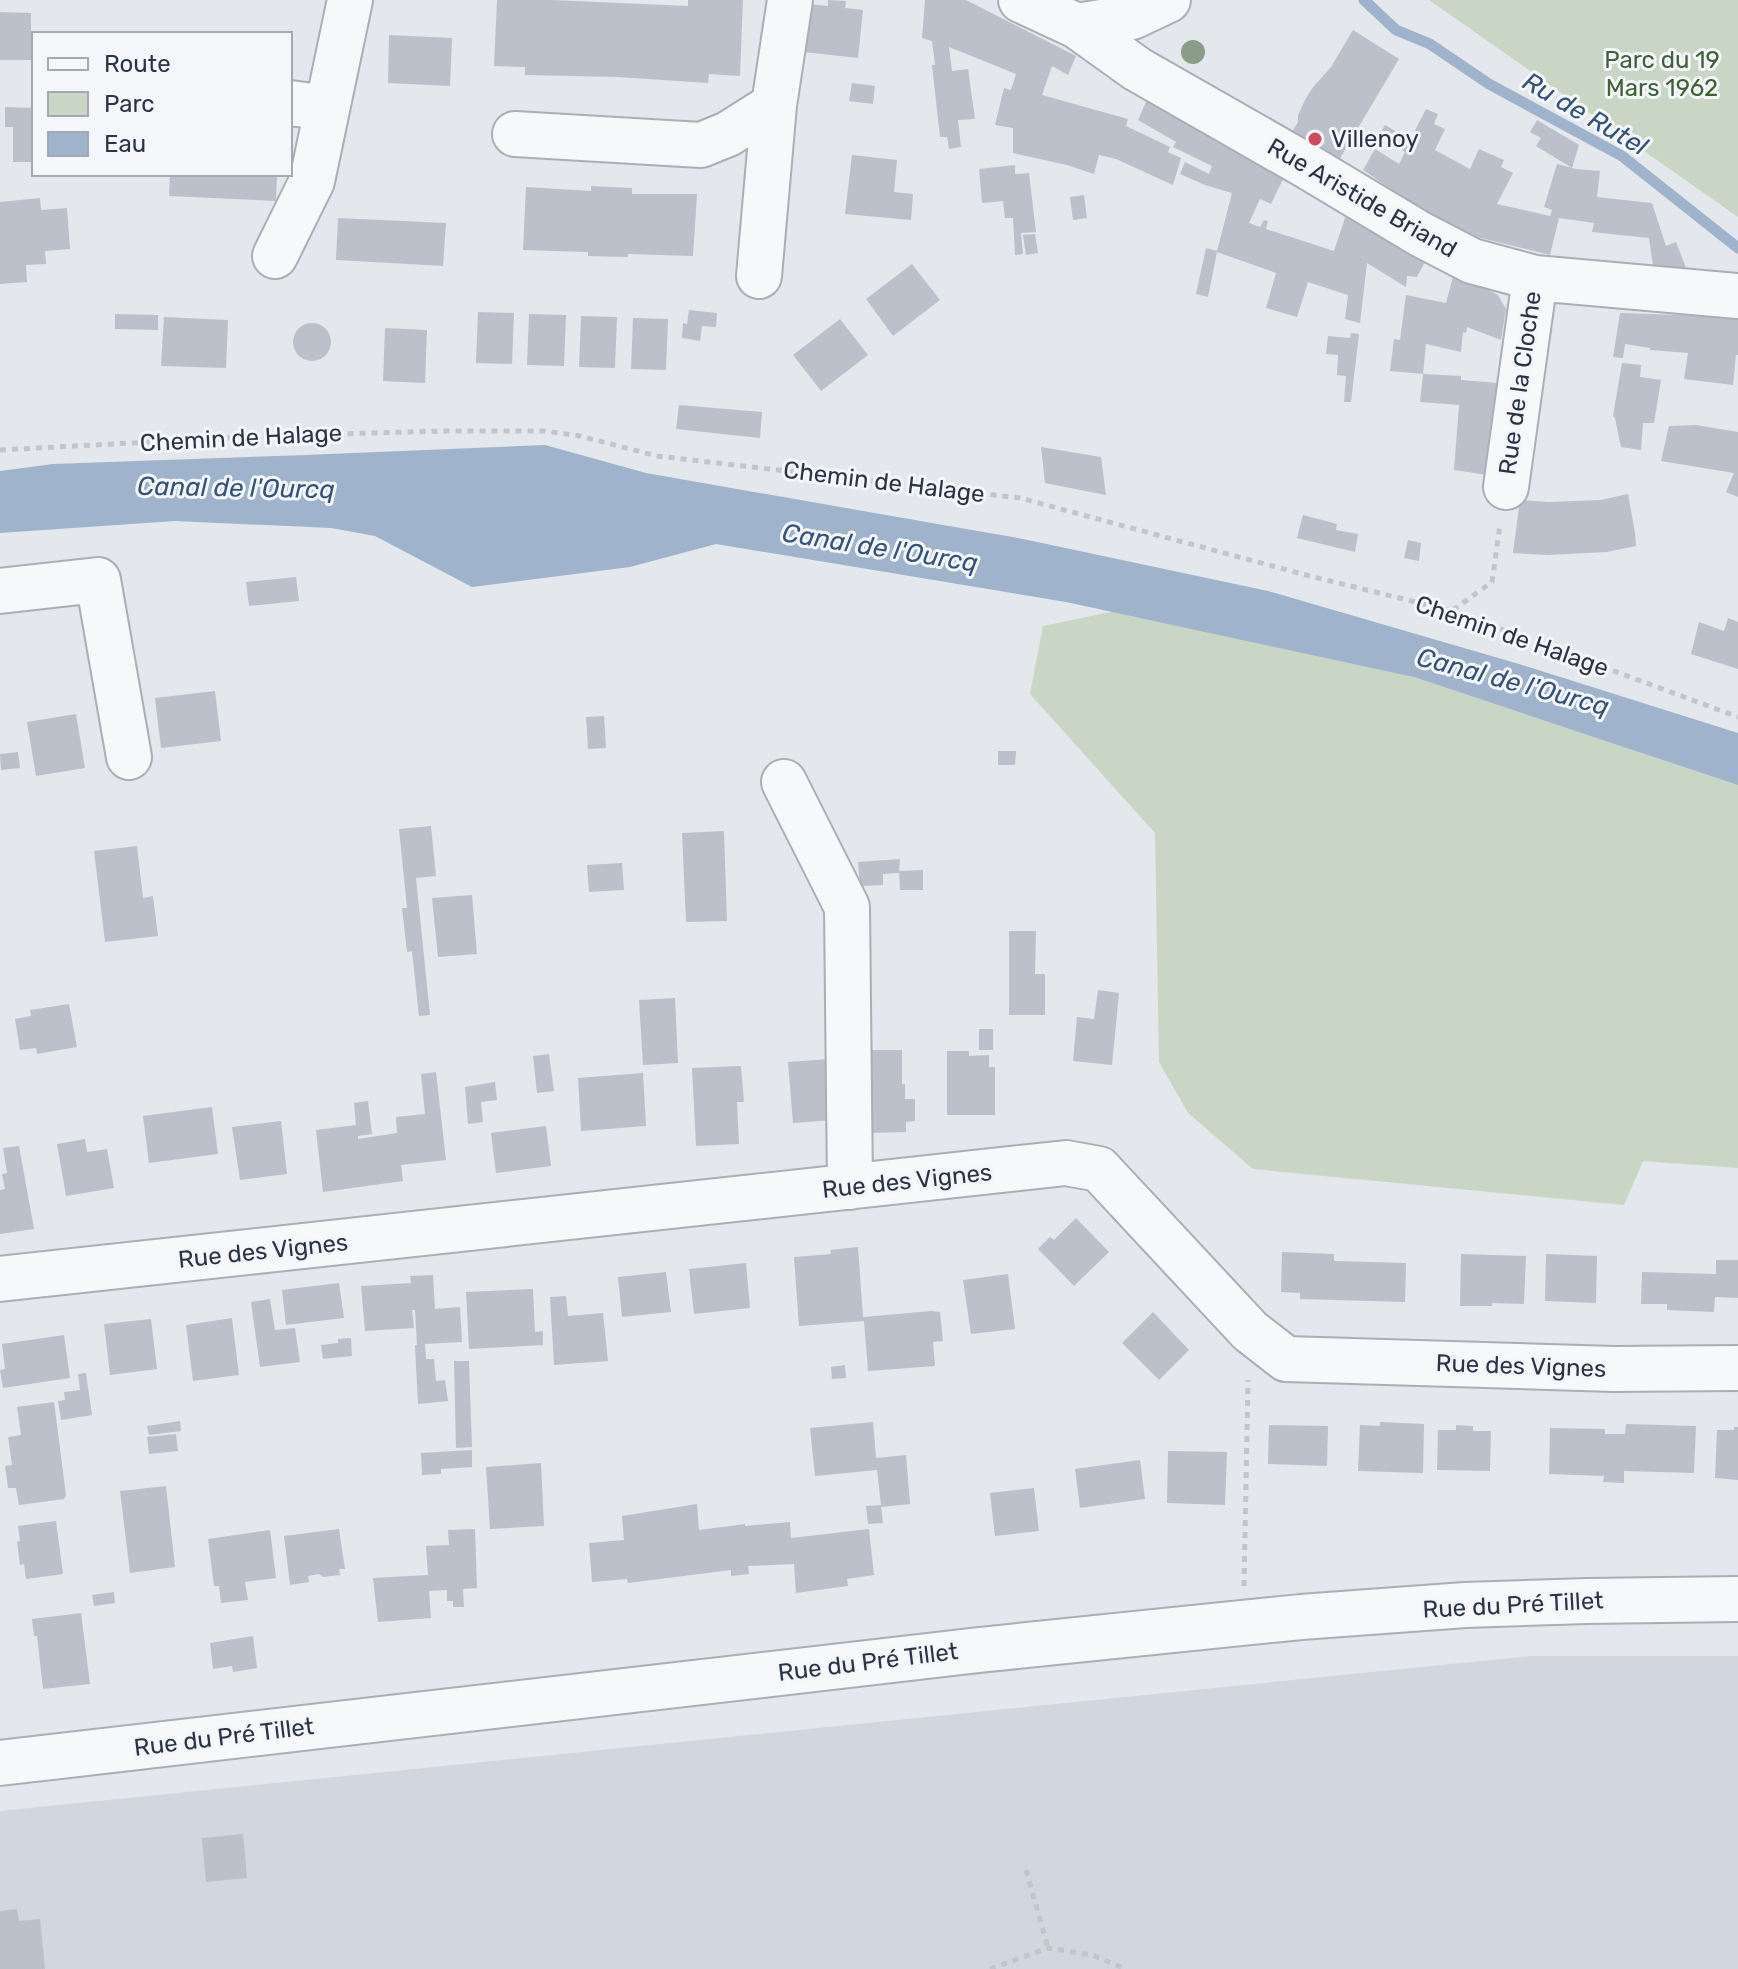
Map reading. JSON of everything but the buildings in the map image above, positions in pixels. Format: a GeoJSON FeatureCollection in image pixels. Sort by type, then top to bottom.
{"type":"FeatureCollection","features":[{"type":"Feature","properties":{"kind":"street"},"geometry":{"type":"LineString","coordinates":[[275,256],[312,181],[308,106],[350,0]]}},
{"type":"Feature","properties":{"kind":"street"},"geometry":{"type":"LineString","coordinates":[[759,276],[774,105],[790,0]]}},
{"type":"Feature","properties":{"kind":"street","name":"Rue Aristide Briand"},"geometry":{"type":"LineString","coordinates":[[1021,0],[1077,26],[1137,69],[1420,234],[1472,261],[1535,278],[1738,296]]}},
{"type":"Feature","properties":{"kind":"street"},"geometry":{"type":"LineString","coordinates":[[1077,26],[1132,17],[1168,0]]}},
{"type":"Feature","properties":{"kind":"street"},"geometry":{"type":"LineString","coordinates":[[515,134],[701,145],[728,134],[774,105]]}},
{"type":"Feature","properties":{"kind":"street","name":"Rue de la Cloche"},"geometry":{"type":"LineString","coordinates":[[1506,487],[1535,278]]}},
{"type":"Feature","properties":{"kind":"street"},"geometry":{"type":"LineString","coordinates":[[0,591],[98,580],[129,757]]}},
{"type":"Feature","properties":{"kind":"street"},"geometry":{"type":"LineString","coordinates":[[784,782],[847,907],[850,1187]]}},
{"type":"Feature","properties":{"kind":"street","name":"Rue des Vignes"},"geometry":{"type":"LineString","coordinates":[[0,1279],[1066,1163],[1099,1169],[1250,1331],[1286,1359],[1614,1369],[1738,1368]]}},
{"type":"Feature","properties":{"kind":"street","name":"Rue du Pré Tillet"},"geometry":{"type":"LineString","coordinates":[[0,1763],[1243,1622],[1465,1605],[1738,1599]]}},
{"type":"Feature","properties":{"kind":"path","name":"Chemin de Halage"},"geometry":{"type":"LineString","coordinates":[[0,450],[263,436],[545,431],[580,436],[657,456],[1020,498],[1452,611],[1738,717]]}},
{"type":"Feature","properties":{"kind":"path"},"geometry":{"type":"LineString","coordinates":[[1452,611],[1492,582],[1506,487]]}},
{"type":"Feature","properties":{"kind":"path"},"geometry":{"type":"LineString","coordinates":[[1243,1622],[1250,1331]]}},
{"type":"Feature","properties":{"kind":"path"},"geometry":{"type":"LineString","coordinates":[[1026,1870],[1048,1948]]}},
{"type":"Feature","properties":{"kind":"path"},"geometry":{"type":"LineString","coordinates":[[990,1969],[1048,1948],[1092,1955],[1126,1969]]}},
{"type":"Feature","properties":{"kind":"shaded area"},"geometry":{"type":"Polygon","coordinates":[[[1530,1656],[1738,1656],[1738,1969],[0,1969],[0,1811],[1530,1656]]]}},
{"type":"Feature","properties":{"kind":"green space","name":"Parc du 19 Mars 1962"},"geometry":{"type":"Polygon","coordinates":[[[1429,0],[1738,0],[1738,217],[1429,0]]]}},
{"type":"Feature","properties":{"kind":"green space"},"geometry":{"type":"Polygon","coordinates":[[[1159,602],[1738,770],[1738,1168],[1643,1161],[1624,1205],[1253,1169],[1188,1113],[1159,1062],[1155,833],[1030,694],[1043,626],[1159,602]]]}},
{"type":"Feature","properties":{"kind":"water","name":"Canal de l'Ourcq"},"geometry":{"type":"Polygon","coordinates":[[[545,445],[646,473],[1023,539],[1268,591],[1519,664],[1738,733],[1738,785],[1414,677],[1066,602],[716,544],[630,567],[472,587],[375,536],[331,528],[175,521],[0,533],[0,471],[53,464],[545,445]]]}},
{"type":"Feature","properties":{"kind":"waterway","name":"Ru de Rutel"},"geometry":{"type":"LineString","coordinates":[[1364,0],[1396,30],[1430,44],[1489,84],[1622,156],[1738,248]]}},
{"type":"Feature","properties":{"kind":"place","name":"Villenoy"},"geometry":{"type":"Point","coordinates":[1315,139]}}]}
